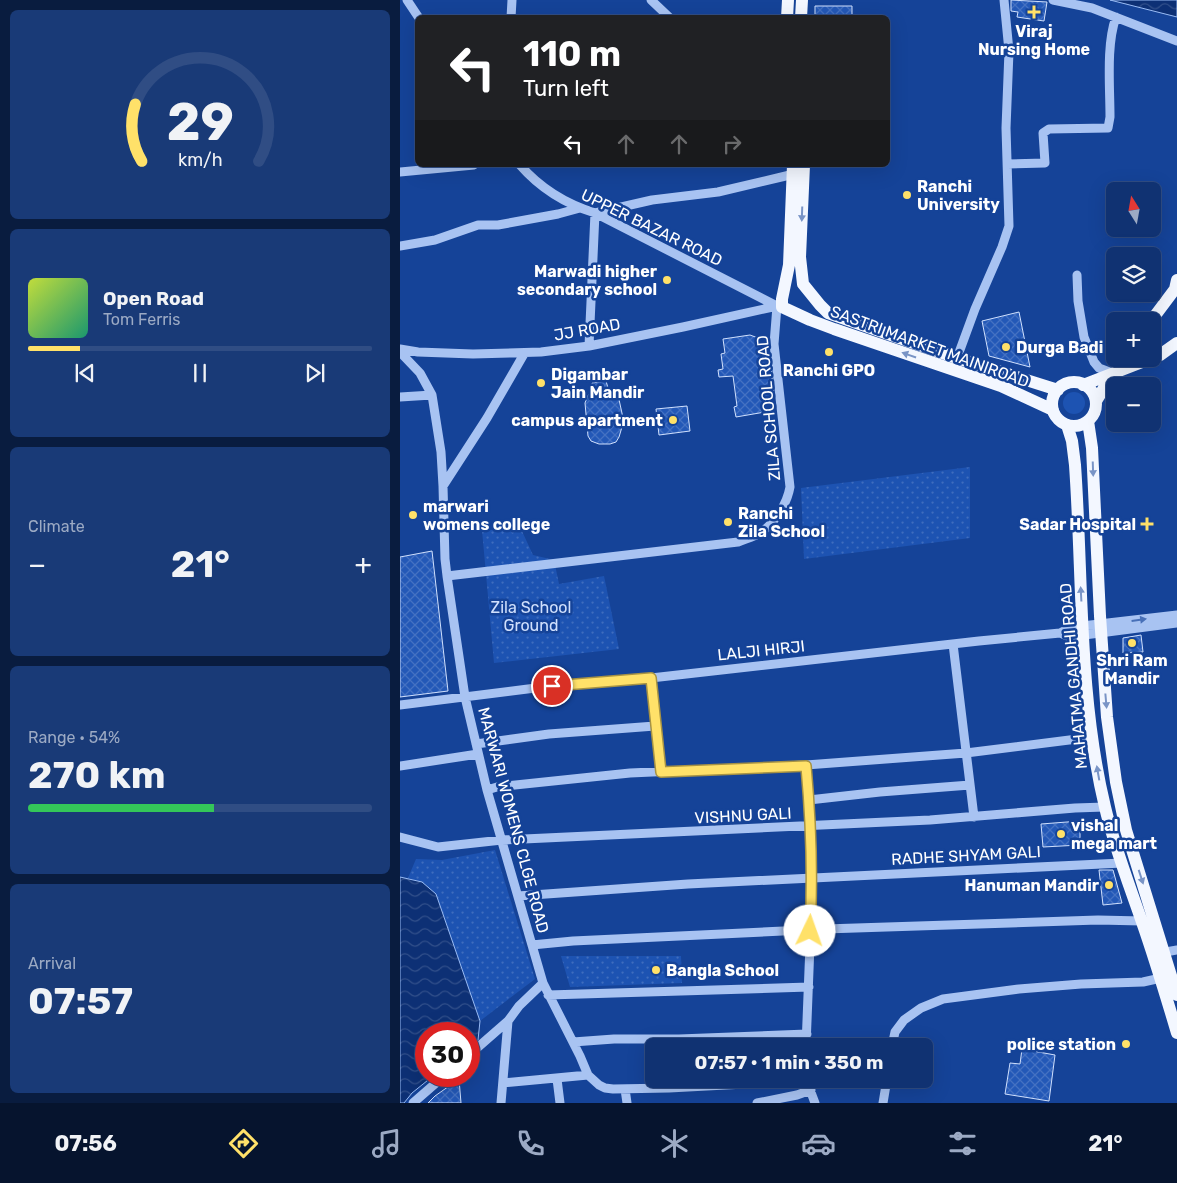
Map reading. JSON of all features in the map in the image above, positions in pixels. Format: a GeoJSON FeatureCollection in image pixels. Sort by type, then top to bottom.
{"type":"FeatureCollection","features":[{"type":"Feature","properties":{"kind":"main road"},"geometry":{"type":"LineString","coordinates":[[787,15],[788,0]]}},
{"type":"Feature","properties":{"kind":"main road"},"geometry":{"type":"LineString","coordinates":[[801,15],[802,0]]}},
{"type":"Feature","properties":{"kind":"main road"},"geometry":{"type":"LineString","coordinates":[[804,167],[801,271],[803,284],[828,313],[957,358],[1058,390]]}},
{"type":"Feature","properties":{"kind":"main road"},"geometry":{"type":"LineString","coordinates":[[780,306],[789,265],[793,169]]}},
{"type":"Feature","properties":{"kind":"main road"},"geometry":{"type":"LineString","coordinates":[[1158,312],[1175,289],[1177,280]]}},
{"type":"Feature","properties":{"kind":"main road","name":"SASTRI MARKET MAIN ROAD"},"geometry":{"type":"LineString","coordinates":[[780,306],[834,329],[1001,386],[1053,410]]}},
{"type":"Feature","properties":{"kind":"main road"},"geometry":{"type":"LineString","coordinates":[[1161,353],[1177,343]]}},
{"type":"Feature","properties":{"kind":"main road"},"geometry":{"type":"LineString","coordinates":[[1083,385],[1116,370]]}},
{"type":"Feature","properties":{"kind":"main road"},"geometry":{"type":"LineString","coordinates":[[1096,401],[1089,389],[1083,385],[1070,383],[1058,390],[1052,403],[1053,410],[1061,422],[1067,425],[1082,424],[1088,421],[1093,415],[1096,401],[1116,370]]}},
{"type":"Feature","properties":{"kind":"main road","name":"MAHATMA GANDHI ROAD"},"geometry":{"type":"LineString","coordinates":[[1088,421],[1092,448],[1101,629],[1108,717],[1116,782],[1132,852],[1165,952],[1177,996]]}},
{"type":"Feature","properties":{"kind":"main road","name":"MAHATMA GANDHI ROAD"},"geometry":{"type":"LineString","coordinates":[[1067,425],[1072,441],[1076,473],[1088,699],[1105,807],[1142,921],[1165,952],[1161,978],[1177,1034]]}},
{"type":"Feature","properties":{"kind":"street"},"geometry":{"type":"LineString","coordinates":[[407,0],[417,15]]}},
{"type":"Feature","properties":{"kind":"street"},"geometry":{"type":"LineString","coordinates":[[511,15],[512,0]]}},
{"type":"Feature","properties":{"kind":"street"},"geometry":{"type":"LineString","coordinates":[[651,0],[667,15]]}},
{"type":"Feature","properties":{"kind":"street"},"geometry":{"type":"LineString","coordinates":[[957,358],[1009,226],[1007,76],[1009,51],[1004,0]]}},
{"type":"Feature","properties":{"kind":"street"},"geometry":{"type":"LineString","coordinates":[[1053,0],[1092,8],[1177,41]]}},
{"type":"Feature","properties":{"kind":"street"},"geometry":{"type":"LineString","coordinates":[[1007,164],[1045,163],[1043,133],[1049,129],[1108,128],[1110,116],[1111,45],[1116,16]]}},
{"type":"Feature","properties":{"kind":"street"},"geometry":{"type":"LineString","coordinates":[[400,172],[453,167]]}},
{"type":"Feature","properties":{"kind":"street","name":"UPPER BAZAR ROAD"},"geometry":{"type":"LineString","coordinates":[[522,167],[540,185],[580,208],[594,213],[780,306]]}},
{"type":"Feature","properties":{"kind":"street"},"geometry":{"type":"LineString","coordinates":[[589,346],[594,213],[652,200],[718,192],[793,169]]}},
{"type":"Feature","properties":{"kind":"street"},"geometry":{"type":"LineString","coordinates":[[400,246],[434,240],[478,225],[498,225],[580,208]]}},
{"type":"Feature","properties":{"kind":"street"},"geometry":{"type":"LineString","coordinates":[[1077,275],[1078,301],[1084,337],[1094,362],[1099,368],[1116,370]]}},
{"type":"Feature","properties":{"kind":"street","name":"JJ ROAD"},"geometry":{"type":"LineString","coordinates":[[400,350],[524,354],[589,346],[780,306]]}},
{"type":"Feature","properties":{"kind":"street","name":"ZILA SCHOOL ROAD"},"geometry":{"type":"LineString","coordinates":[[447,576],[738,542],[760,532],[776,517],[788,496],[790,487],[774,344],[780,306]]}},
{"type":"Feature","properties":{"kind":"street"},"geometry":{"type":"LineString","coordinates":[[400,350],[420,373],[432,395],[400,397]]}},
{"type":"Feature","properties":{"kind":"street"},"geometry":{"type":"LineString","coordinates":[[1161,356],[1177,353]]}},
{"type":"Feature","properties":{"kind":"street"},"geometry":{"type":"LineString","coordinates":[[444,486],[487,418],[524,354]]}},
{"type":"Feature","properties":{"kind":"street","name":"MARWARI WOMENS CLGE ROAD"},"geometry":{"type":"LineString","coordinates":[[432,395],[444,486],[447,576],[465,697],[486,790],[543,983],[588,1075]]}},
{"type":"Feature","properties":{"kind":"street"},"geometry":{"type":"LineString","coordinates":[[1101,629],[1177,615]]}},
{"type":"Feature","properties":{"kind":"street"},"geometry":{"type":"LineString","coordinates":[[1101,629],[1177,623]]}},
{"type":"Feature","properties":{"kind":"street","name":"LALJI HIRJI"},"geometry":{"type":"LineString","coordinates":[[400,705],[567,684],[651,678],[953,644],[1060,634],[1069,637],[1083,631],[1101,629]]}},
{"type":"Feature","properties":{"kind":"street"},"geometry":{"type":"LineString","coordinates":[[953,644],[974,817]]}},
{"type":"Feature","properties":{"kind":"street"},"geometry":{"type":"LineString","coordinates":[[651,678],[661,772]]}},
{"type":"Feature","properties":{"kind":"street"},"geometry":{"type":"LineString","coordinates":[[476,744],[550,734],[655,726]]}},
{"type":"Feature","properties":{"kind":"street"},"geometry":{"type":"LineString","coordinates":[[486,790],[497,787],[596,776],[806,766],[966,753],[1093,737]]}},
{"type":"Feature","properties":{"kind":"street"},"geometry":{"type":"LineString","coordinates":[[400,766],[478,754]]}},
{"type":"Feature","properties":{"kind":"street"},"geometry":{"type":"LineString","coordinates":[[806,766],[812,879],[807,1038]]}},
{"type":"Feature","properties":{"kind":"street"},"geometry":{"type":"LineString","coordinates":[[809,800],[970,785]]}},
{"type":"Feature","properties":{"kind":"street","name":"VISHNU GALI"},"geometry":{"type":"LineString","coordinates":[[400,837],[438,847],[502,840],[810,826],[974,817],[1105,807]]}},
{"type":"Feature","properties":{"kind":"street","name":"RADHE SHYAM GALI"},"geometry":{"type":"LineString","coordinates":[[518,896],[688,884],[1122,863]]}},
{"type":"Feature","properties":{"kind":"street"},"geometry":{"type":"LineString","coordinates":[[532,945],[574,941],[810,931],[1098,920],[1142,921]]}},
{"type":"Feature","properties":{"kind":"street"},"geometry":{"type":"LineString","coordinates":[[894,1038],[895,1032],[904,1020],[921,1008],[943,999],[1025,989],[1143,982],[1161,978]]}},
{"type":"Feature","properties":{"kind":"street"},"geometry":{"type":"LineString","coordinates":[[480,1045],[508,1021],[519,1006],[543,983]]}},
{"type":"Feature","properties":{"kind":"street"},"geometry":{"type":"LineString","coordinates":[[548,995],[809,987]]}},
{"type":"Feature","properties":{"kind":"street"},"geometry":{"type":"LineString","coordinates":[[501,1103],[508,1021]]}},
{"type":"Feature","properties":{"kind":"street"},"geometry":{"type":"LineString","coordinates":[[572,1042],[614,1039],[715,1038],[807,1034]]}},
{"type":"Feature","properties":{"kind":"street"},"geometry":{"type":"LineString","coordinates":[[503,1083],[588,1075],[605,1088],[645,1087]]}},
{"type":"Feature","properties":{"kind":"street"},"geometry":{"type":"LineString","coordinates":[[557,1079],[560,1103]]}},
{"type":"Feature","properties":{"kind":"street"},"geometry":{"type":"LineString","coordinates":[[413,1103],[431,1087]]}},
{"type":"Feature","properties":{"kind":"street"},"geometry":{"type":"LineString","coordinates":[[625,1088],[627,1103]]}},
{"type":"Feature","properties":{"kind":"street"},"geometry":{"type":"LineString","coordinates":[[883,1103],[886,1088]]}},
{"type":"Feature","properties":{"kind":"street"},"geometry":{"type":"LineString","coordinates":[[757,1103],[797,1095],[811,1090],[815,1103]]}},
{"type":"Feature","properties":{"kind":"green space"},"geometry":{"type":"Polygon","coordinates":[[[1074,392],[1082,395],[1085,403],[1082,411],[1074,414],[1066,411],[1063,403],[1066,395],[1074,392]]]}},
{"type":"Feature","properties":{"kind":"green space"},"geometry":{"type":"Polygon","coordinates":[[[970,467],[970,538],[804,559],[801,488],[970,467]]]}},
{"type":"Feature","properties":{"kind":"green space","name":"Zila School Ground"},"geometry":{"type":"Polygon","coordinates":[[[521,529],[533,555],[554,560],[559,584],[604,576],[619,649],[494,663],[482,530],[521,529]]]}},
{"type":"Feature","properties":{"kind":"green space"},"geometry":{"type":"Polygon","coordinates":[[[495,850],[535,979],[480,1021],[436,894],[422,882],[408,878],[416,859],[442,860],[495,850]]]}},
{"type":"Feature","properties":{"kind":"green space"},"geometry":{"type":"Polygon","coordinates":[[[561,956],[681,956],[682,983],[570,987],[561,956]]]}},
{"type":"Feature","properties":{"kind":"water"},"geometry":{"type":"Polygon","coordinates":[[[1110,0],[1177,0],[1177,17],[1110,0]]]}},
{"type":"Feature","properties":{"kind":"water"},"geometry":{"type":"Polygon","coordinates":[[[400,877],[422,882],[436,894],[480,1021],[415,1022],[415,1087],[419,1087],[404,1103],[400,1103],[400,877]]]}},
{"type":"Feature","properties":{"kind":"building"},"geometry":{"type":"Polygon","coordinates":[[[1011,0],[1047,2],[1044,21],[1017,17],[1018,12],[1011,11],[1011,0]]]}},
{"type":"Feature","properties":{"kind":"building"},"geometry":{"type":"Polygon","coordinates":[[[815,6],[852,6],[852,15],[815,15],[815,6]]]}},
{"type":"Feature","properties":{"kind":"building","name":"Durga Badi"},"geometry":{"type":"Polygon","coordinates":[[[1019,312],[1030,367],[989,356],[982,321],[1019,312]]]}},
{"type":"Feature","properties":{"kind":"building"},"geometry":{"type":"Polygon","coordinates":[[[750,335],[758,338],[770,360],[774,396],[763,399],[765,412],[736,417],[734,407],[737,406],[733,376],[719,377],[718,370],[723,369],[721,354],[725,353],[723,339],[750,335]]]}},
{"type":"Feature","properties":{"kind":"building"},"geometry":{"type":"Polygon","coordinates":[[[606,381],[608,388],[618,395],[625,427],[622,427],[616,442],[599,444],[591,441],[588,436],[585,403],[588,395],[594,390],[592,383],[606,381]]]}},
{"type":"Feature","properties":{"kind":"building","name":"campus apartment"},"geometry":{"type":"Polygon","coordinates":[[[687,406],[690,431],[659,435],[656,409],[687,406]]]}},
{"type":"Feature","properties":{"kind":"building"},"geometry":{"type":"Polygon","coordinates":[[[432,551],[448,691],[400,697],[400,557],[432,551]]]}},
{"type":"Feature","properties":{"kind":"building","name":"Shri Ram Mandir"},"geometry":{"type":"Polygon","coordinates":[[[1141,635],[1143,652],[1123,653],[1123,638],[1141,635]]]}},
{"type":"Feature","properties":{"kind":"building","name":"vishal mega mart"},"geometry":{"type":"Polygon","coordinates":[[[1080,821],[1080,845],[1043,847],[1041,824],[1080,821]]]}},
{"type":"Feature","properties":{"kind":"building","name":"Hanuman Mandir"},"geometry":{"type":"Polygon","coordinates":[[[1099,870],[1113,870],[1122,903],[1103,905],[1099,870]]]}},
{"type":"Feature","properties":{"kind":"building"},"geometry":{"type":"Polygon","coordinates":[[[1022,1049],[1055,1055],[1049,1101],[1005,1094],[1010,1063],[1020,1064],[1022,1049]]]}},
{"type":"Feature","properties":{"kind":"building"},"geometry":{"type":"Polygon","coordinates":[[[448,1087],[460,1087],[461,1103],[428,1103],[448,1087]]]}},
{"type":"Feature","properties":{"kind":"place","name":"Viraj Nursing Home"},"geometry":{"type":"Point","coordinates":[1034,12]}},
{"type":"Feature","properties":{"kind":"place","name":"Ranchi University"},"geometry":{"type":"Point","coordinates":[907,195]}},
{"type":"Feature","properties":{"kind":"place","name":"Marwadi higher secondary school"},"geometry":{"type":"Point","coordinates":[667,280]}},
{"type":"Feature","properties":{"kind":"place","name":"Durga Badi"},"geometry":{"type":"Point","coordinates":[1006,347]}},
{"type":"Feature","properties":{"kind":"place","name":"Ranchi GPO"},"geometry":{"type":"Point","coordinates":[829,352]}},
{"type":"Feature","properties":{"kind":"place","name":"Digambar Jain Mandir"},"geometry":{"type":"Point","coordinates":[541,383]}},
{"type":"Feature","properties":{"kind":"place","name":"campus apartment"},"geometry":{"type":"Point","coordinates":[673,420]}},
{"type":"Feature","properties":{"kind":"place","name":"marwari womens college"},"geometry":{"type":"Point","coordinates":[413,515]}},
{"type":"Feature","properties":{"kind":"place","name":"Ranchi Zila School"},"geometry":{"type":"Point","coordinates":[728,522]}},
{"type":"Feature","properties":{"kind":"place","name":"Sadar Hospital"},"geometry":{"type":"Point","coordinates":[1147,524]}},
{"type":"Feature","properties":{"kind":"place","name":"Shri Ram Mandir"},"geometry":{"type":"Point","coordinates":[1132,643]}},
{"type":"Feature","properties":{"kind":"place","name":"vishal mega mart"},"geometry":{"type":"Point","coordinates":[1061,834]}},
{"type":"Feature","properties":{"kind":"place","name":"Hanuman Mandir"},"geometry":{"type":"Point","coordinates":[1109,885]}},
{"type":"Feature","properties":{"kind":"place","name":"Bangla School"},"geometry":{"type":"Point","coordinates":[656,970]}},
{"type":"Feature","properties":{"kind":"place","name":"police station"},"geometry":{"type":"Point","coordinates":[1126,1044]}},
{"type":"Feature","properties":{"kind":"route"},"geometry":{"type":"LineString","coordinates":[[552,686],[651,678],[661,772],[806,766],[811,840],[812,894],[810,931]]}}]}
